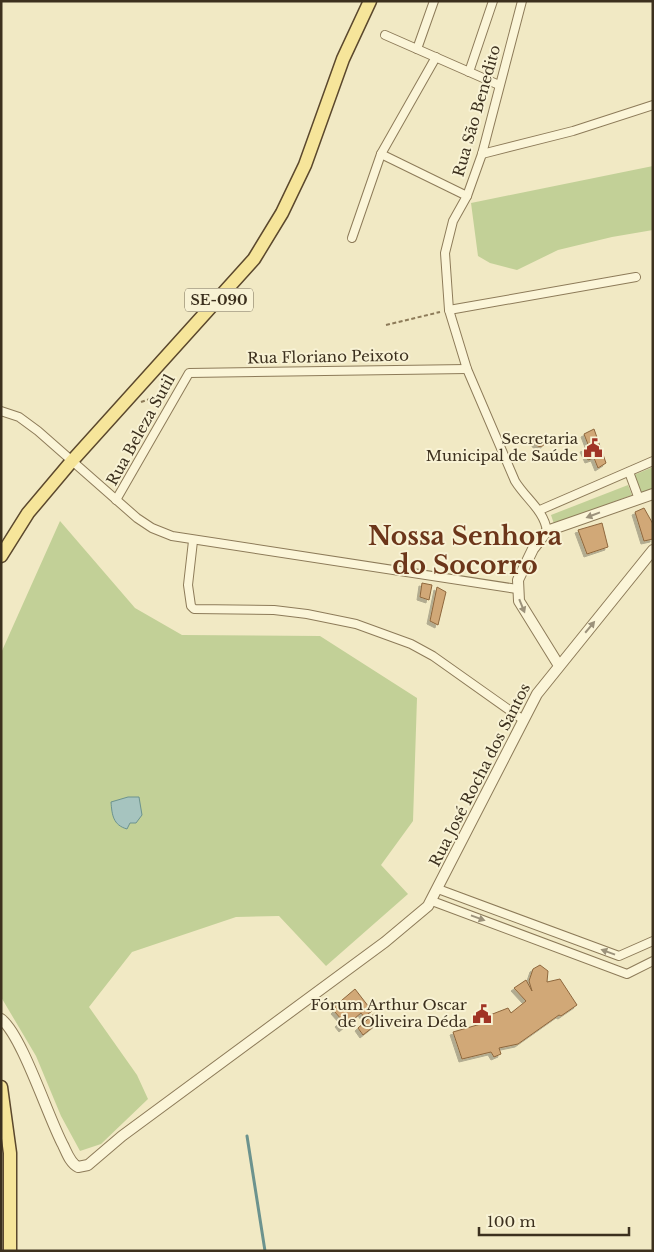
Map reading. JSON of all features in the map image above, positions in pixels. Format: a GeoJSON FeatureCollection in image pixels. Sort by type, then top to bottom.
{"type":"FeatureCollection","features":[{"type":"Feature","properties":{"kind":"main road","name":"SE-090"},"geometry":{"type":"LineString","coordinates":[[1,556],[28,513],[71,462],[254,259],[282,213],[305,165],[343,59],[370,1]]}},
{"type":"Feature","properties":{"kind":"main road"},"geometry":{"type":"LineString","coordinates":[[1,1087],[10,1153],[10,1251]]}},
{"type":"Feature","properties":{"kind":"street"},"geometry":{"type":"LineString","coordinates":[[417,49],[434,1]]}},
{"type":"Feature","properties":{"kind":"street"},"geometry":{"type":"LineString","coordinates":[[469,72],[493,1]]}},
{"type":"Feature","properties":{"kind":"street","name":"Rua São Benedito"},"geometry":{"type":"LineString","coordinates":[[522,1],[482,154],[467,196],[446,241],[445,272],[449,310],[467,369],[515,481],[524,496],[540,510],[547,531]]}},
{"type":"Feature","properties":{"kind":"street"},"geometry":{"type":"LineString","coordinates":[[385,35],[499,85]]}},
{"type":"Feature","properties":{"kind":"street"},"geometry":{"type":"LineString","coordinates":[[352,238],[381,154],[436,57]]}},
{"type":"Feature","properties":{"kind":"street"},"geometry":{"type":"LineString","coordinates":[[482,154],[572,131],[653,105]]}},
{"type":"Feature","properties":{"kind":"street"},"geometry":{"type":"LineString","coordinates":[[381,154],[467,196]]}},
{"type":"Feature","properties":{"kind":"street"},"geometry":{"type":"LineString","coordinates":[[449,310],[636,277]]}},
{"type":"Feature","properties":{"kind":"street","name":"Rua Floriano Peixoto"},"geometry":{"type":"LineString","coordinates":[[189,373],[467,369]]}},
{"type":"Feature","properties":{"kind":"street","name":"Rua Beleza Sutil"},"geometry":{"type":"LineString","coordinates":[[116,500],[189,373]]}},
{"type":"Feature","properties":{"kind":"street"},"geometry":{"type":"LineString","coordinates":[[1,411],[18,417],[38,431],[116,500],[152,528],[172,536],[517,589]]}},
{"type":"Feature","properties":{"kind":"street"},"geometry":{"type":"LineString","coordinates":[[540,510],[653,461]]}},
{"type":"Feature","properties":{"kind":"street"},"geometry":{"type":"LineString","coordinates":[[629,472],[639,499]]}},
{"type":"Feature","properties":{"kind":"street"},"geometry":{"type":"LineString","coordinates":[[558,664],[519,601],[517,589],[521,573],[533,549],[547,531],[653,494]]}},
{"type":"Feature","properties":{"kind":"street"},"geometry":{"type":"LineString","coordinates":[[193,540],[188,596],[194,609],[274,610],[307,614],[356,624],[411,644],[433,656],[522,719]]}},
{"type":"Feature","properties":{"kind":"street","name":"Rua José Rocha dos Santos"},"geometry":{"type":"LineString","coordinates":[[432,902],[536,694],[558,664],[653,550]]}},
{"type":"Feature","properties":{"kind":"street"},"geometry":{"type":"LineString","coordinates":[[438,889],[619,956],[653,941]]}},
{"type":"Feature","properties":{"kind":"street"},"geometry":{"type":"LineString","coordinates":[[1,1019],[16,1039],[52,1124],[69,1158],[74,1165],[83,1167],[385,942],[432,902],[626,974],[653,962]]}},
{"type":"Feature","properties":{"kind":"path"},"geometry":{"type":"LineString","coordinates":[[386,325],[449,310]]}},
{"type":"Feature","properties":{"kind":"path"},"geometry":{"type":"LineString","coordinates":[[124,404],[138,403],[162,396],[182,383]]}},
{"type":"Feature","properties":{"kind":"green space"},"geometry":{"type":"Polygon","coordinates":[[[653,166],[653,230],[612,237],[558,250],[517,270],[490,263],[478,256],[471,203],[653,166]]]}},
{"type":"Feature","properties":{"kind":"green space"},"geometry":{"type":"Polygon","coordinates":[[[653,467],[653,490],[642,494],[634,475],[653,467]]]}},
{"type":"Feature","properties":{"kind":"green space"},"geometry":{"type":"Polygon","coordinates":[[[628,485],[632,495],[554,524],[551,515],[628,485]]]}},
{"type":"Feature","properties":{"kind":"green space"},"geometry":{"type":"Polygon","coordinates":[[[60,521],[135,608],[182,635],[320,636],[417,698],[413,821],[381,865],[408,894],[326,966],[279,916],[236,917],[132,952],[89,1007],[137,1075],[148,1099],[101,1144],[80,1151],[61,1116],[36,1056],[1,997],[1,653],[60,521]]]}},
{"type":"Feature","properties":{"kind":"water"},"geometry":{"type":"Polygon","coordinates":[[[128,797],[139,797],[142,815],[136,823],[130,823],[127,829],[116,822],[111,802],[128,797]]]}},
{"type":"Feature","properties":{"kind":"building","name":"Secretaria Municipal de Saúde"},"geometry":{"type":"Polygon","coordinates":[[[594,429],[606,463],[598,468],[594,458],[588,460],[583,449],[589,447],[584,434],[594,429]]]}},
{"type":"Feature","properties":{"kind":"building"},"geometry":{"type":"Polygon","coordinates":[[[538,436],[542,436],[545,441],[544,445],[538,446],[535,443],[535,439],[538,436]]]}},
{"type":"Feature","properties":{"kind":"building"},"geometry":{"type":"Polygon","coordinates":[[[644,508],[653,524],[653,539],[644,541],[635,512],[644,508]]]}},
{"type":"Feature","properties":{"kind":"building"},"geometry":{"type":"Polygon","coordinates":[[[602,523],[608,547],[587,554],[578,530],[602,523]]]}},
{"type":"Feature","properties":{"kind":"building"},"geometry":{"type":"Polygon","coordinates":[[[422,583],[432,585],[429,600],[420,597],[422,583]]]}},
{"type":"Feature","properties":{"kind":"building"},"geometry":{"type":"Polygon","coordinates":[[[437,587],[446,592],[438,625],[430,621],[437,587]]]}},
{"type":"Feature","properties":{"kind":"building"},"geometry":{"type":"Polygon","coordinates":[[[540,965],[548,971],[547,982],[560,979],[577,1005],[561,1016],[559,1015],[518,1044],[499,1048],[501,1054],[494,1057],[491,1052],[462,1059],[453,1032],[491,1021],[490,1015],[508,1008],[511,1013],[526,1001],[514,988],[526,980],[532,991],[529,981],[533,969],[540,965]]]}},
{"type":"Feature","properties":{"kind":"building"},"geometry":{"type":"Polygon","coordinates":[[[355,989],[372,1011],[364,1017],[361,1013],[342,1029],[338,1024],[342,1020],[334,1011],[336,1009],[335,1006],[355,989]]]}},
{"type":"Feature","properties":{"kind":"building"},"geometry":{"type":"Polygon","coordinates":[[[375,1013],[382,1020],[363,1035],[358,1028],[375,1013]]]}},
{"type":"Feature","properties":{"kind":"waterway"},"geometry":{"type":"LineString","coordinates":[[247,1136],[265,1251]]}},
{"type":"Feature","properties":{"kind":"place","name":"Secretaria Municipal de Saúde"},"geometry":{"type":"Point","coordinates":[593,448]}},
{"type":"Feature","properties":{"kind":"place","name":"Fórum Arthur Oscar de Oliveira Déda"},"geometry":{"type":"Point","coordinates":[482,1014]}},
{"type":"Feature","properties":{"kind":"district","name":"Nossa Senhora do Socorro"},"geometry":{"type":"Point","coordinates":[465,550]}}]}
